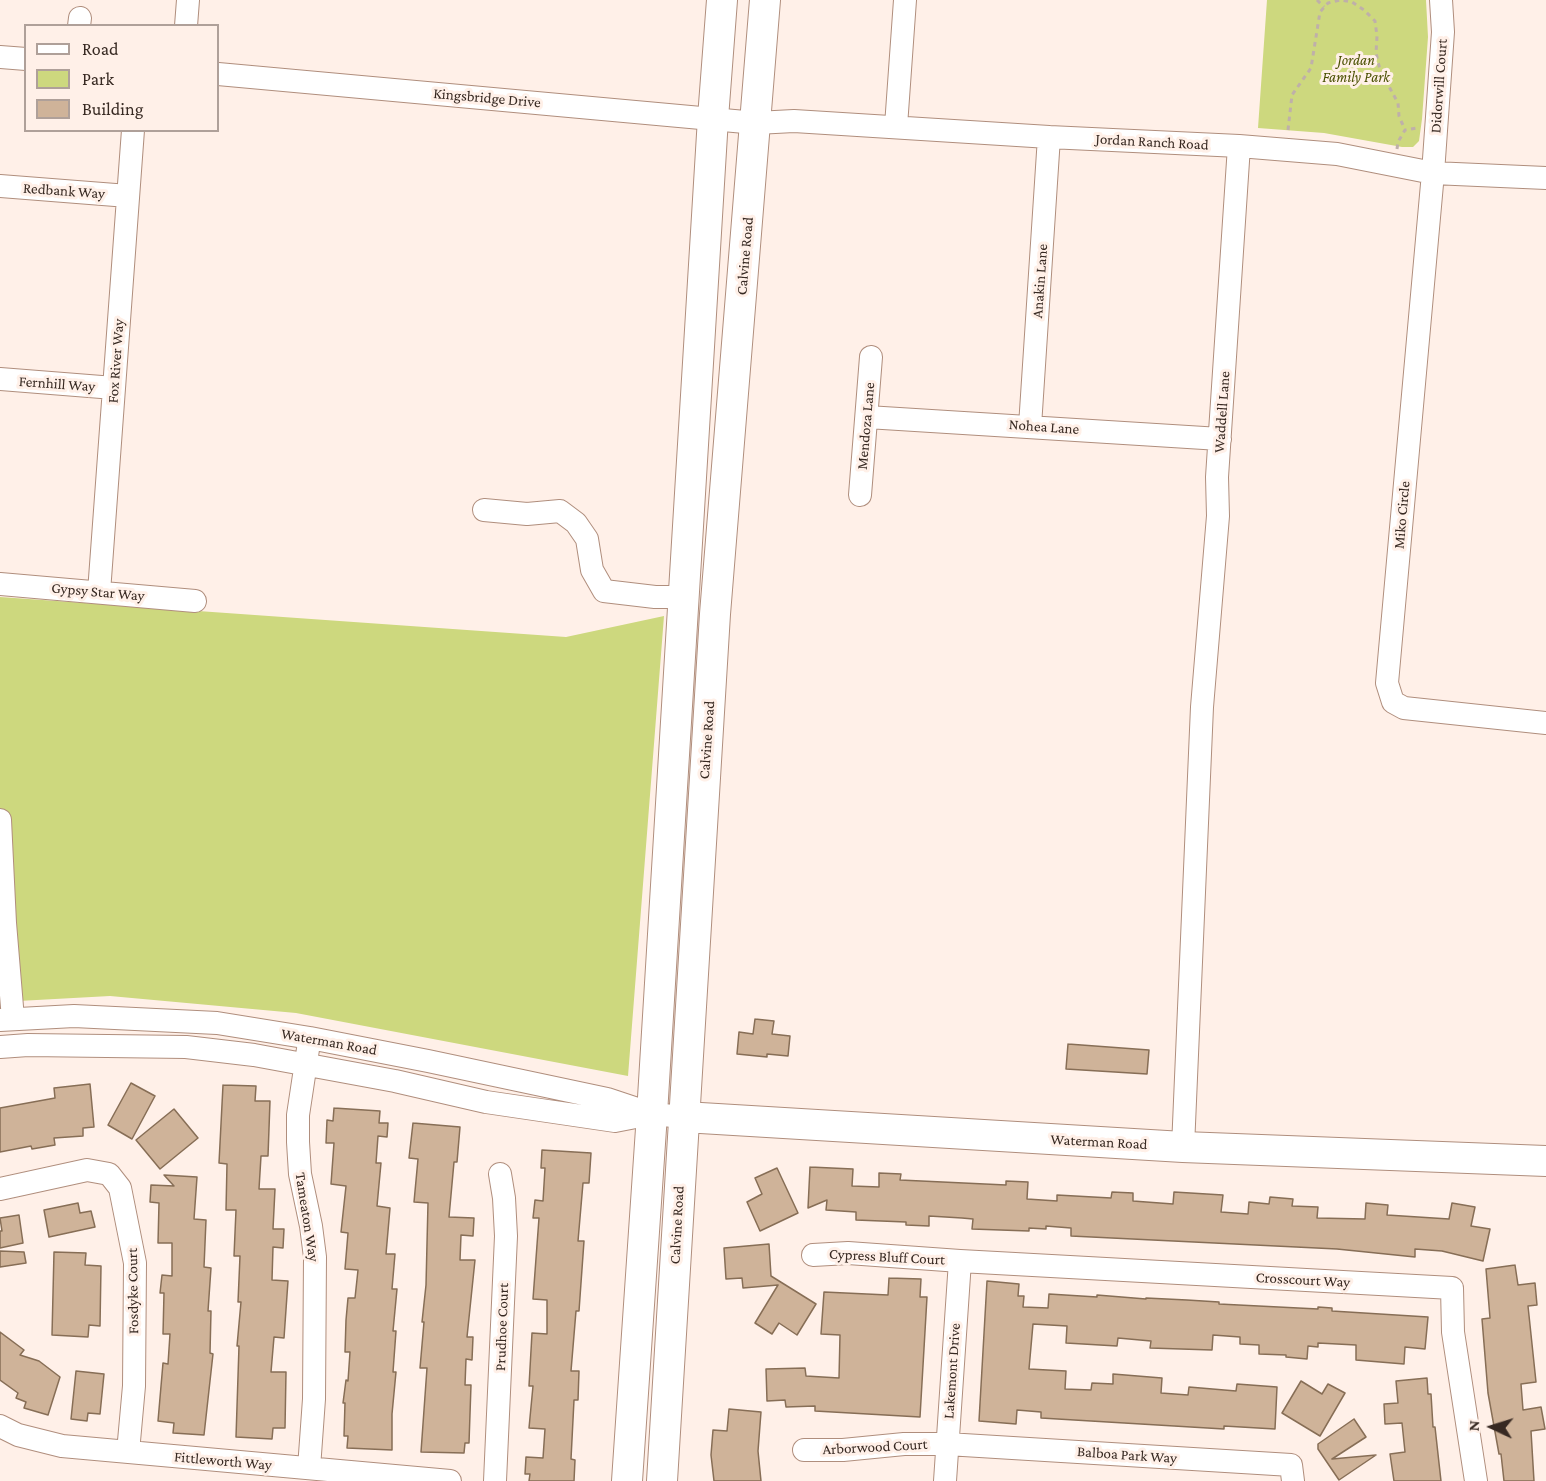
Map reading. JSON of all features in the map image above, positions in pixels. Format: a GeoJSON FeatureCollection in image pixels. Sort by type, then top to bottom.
{"type":"FeatureCollection","features":[{"type":"Feature","properties":{"kind":"main road"},"geometry":{"type":"LineString","coordinates":[[627,1481],[722,0]]}},
{"type":"Feature","properties":{"kind":"main road","name":"Calvine Road"},"geometry":{"type":"LineString","coordinates":[[662,1481],[715,614],[765,0]]}},
{"type":"Feature","properties":{"kind":"main road","name":"Waterman Road"},"geometry":{"type":"LineString","coordinates":[[684,1117],[1184,1147],[1546,1161]]}},
{"type":"Feature","properties":{"kind":"street"},"geometry":{"type":"LineString","coordinates":[[186,24],[188,0]]}},
{"type":"Feature","properties":{"kind":"street"},"geometry":{"type":"LineString","coordinates":[[896,126],[905,0]]}},
{"type":"Feature","properties":{"kind":"street","name":"Didorwill Court"},"geometry":{"type":"LineString","coordinates":[[1433,172],[1443,32],[1441,0]]}},
{"type":"Feature","properties":{"kind":"street"},"geometry":{"type":"LineString","coordinates":[[0,57],[24,59]]}},
{"type":"Feature","properties":{"kind":"street","name":"Kingsbridge Drive"},"geometry":{"type":"LineString","coordinates":[[219,74],[756,123]]}},
{"type":"Feature","properties":{"kind":"street","name":"Jordan Ranch Road"},"geometry":{"type":"LineString","coordinates":[[756,123],[794,121],[1239,146],[1337,154],[1433,172],[1546,178]]}},
{"type":"Feature","properties":{"kind":"street","name":"Fox River Way"},"geometry":{"type":"LineString","coordinates":[[99,592],[133,132]]}},
{"type":"Feature","properties":{"kind":"street","name":"Anakin Lane"},"geometry":{"type":"LineString","coordinates":[[1030,426],[1050,137]]}},
{"type":"Feature","properties":{"kind":"street","name":"Waddell Lane"},"geometry":{"type":"LineString","coordinates":[[1184,1147],[1202,707],[1218,516],[1217,477],[1239,146]]}},
{"type":"Feature","properties":{"kind":"street","name":"Miko Circle"},"geometry":{"type":"LineString","coordinates":[[1433,172],[1388,683],[1394,702],[1404,708],[1546,723]]}},
{"type":"Feature","properties":{"kind":"street","name":"Redbank Way"},"geometry":{"type":"LineString","coordinates":[[0,186],[128,196]]}},
{"type":"Feature","properties":{"kind":"street","name":"Mendoza Lane"},"geometry":{"type":"LineString","coordinates":[[860,495],[871,357]]}},
{"type":"Feature","properties":{"kind":"street","name":"Fernhill Way"},"geometry":{"type":"LineString","coordinates":[[0,379],[114,388]]}},
{"type":"Feature","properties":{"kind":"street","name":"Nohea Lane"},"geometry":{"type":"LineString","coordinates":[[867,417],[1220,439]]}},
{"type":"Feature","properties":{"kind":"street"},"geometry":{"type":"LineString","coordinates":[[484,510],[527,514],[560,511],[576,523],[587,539],[592,570],[604,591],[655,597],[683,597]]}},
{"type":"Feature","properties":{"kind":"street","name":"Gypsy Star Way"},"geometry":{"type":"LineString","coordinates":[[1,591],[99,592],[195,601]]}},
{"type":"Feature","properties":{"kind":"street"},"geometry":{"type":"LineString","coordinates":[[0,820],[7,1020]]}},
{"type":"Feature","properties":{"kind":"street","name":"Waterman Road"},"geometry":{"type":"LineString","coordinates":[[7,1020],[74,1016],[217,1023],[310,1038],[438,1063],[607,1099],[652,1114],[684,1117]]}},
{"type":"Feature","properties":{"kind":"street","name":"Tameaton Way"},"geometry":{"type":"LineString","coordinates":[[309,1468],[314,1399],[315,1257],[312,1226],[300,1174],[298,1115],[310,1038]]}},
{"type":"Feature","properties":{"kind":"street","name":"Waterman Road"},"geometry":{"type":"LineString","coordinates":[[0,1047],[28,1045],[186,1047],[254,1054],[395,1081],[486,1102],[615,1121],[652,1114]]}},
{"type":"Feature","properties":{"kind":"street","name":"Fosdyke Court"},"geometry":{"type":"LineString","coordinates":[[0,1189],[87,1170],[109,1174],[120,1188],[135,1263],[134,1386],[128,1452]]}},
{"type":"Feature","properties":{"kind":"street","name":"Prudhoe Court"},"geometry":{"type":"LineString","coordinates":[[495,1481],[500,1412],[501,1310],[506,1236],[500,1174]]}},
{"type":"Feature","properties":{"kind":"street","name":"Cypress Bluff Court"},"geometry":{"type":"LineString","coordinates":[[813,1255],[848,1253],[960,1261]]}},
{"type":"Feature","properties":{"kind":"street","name":"Lakemont Drive"},"geometry":{"type":"LineString","coordinates":[[945,1481],[960,1261]]}},
{"type":"Feature","properties":{"kind":"street","name":"Crosscourt Way"},"geometry":{"type":"LineString","coordinates":[[960,1261],[1452,1288],[1453,1332],[1476,1481]]}},
{"type":"Feature","properties":{"kind":"street","name":"Fittleworth Way"},"geometry":{"type":"LineString","coordinates":[[0,1426],[18,1435],[62,1446],[450,1481]]}},
{"type":"Feature","properties":{"kind":"street","name":"Arborwood Court"},"geometry":{"type":"LineString","coordinates":[[804,1450],[843,1450],[904,1444],[947,1444]]}},
{"type":"Feature","properties":{"kind":"street","name":"Balboa Park Way"},"geometry":{"type":"LineString","coordinates":[[947,1444],[1291,1465],[1293,1481]]}},
{"type":"Feature","properties":{"kind":"path"},"geometry":{"type":"LineString","coordinates":[[1317,0],[1324,7]]}},
{"type":"Feature","properties":{"kind":"path"},"geometry":{"type":"LineString","coordinates":[[1287,150],[1292,95],[1311,68],[1320,12],[1328,3],[1340,0],[1352,2],[1375,21],[1376,53],[1380,70],[1398,103],[1399,116],[1405,130]]}},
{"type":"Feature","properties":{"kind":"path"},"geometry":{"type":"LineString","coordinates":[[1357,0],[1357,5]]}},
{"type":"Feature","properties":{"kind":"path"},"geometry":{"type":"LineString","coordinates":[[1395,165],[1398,142],[1405,130],[1414,127],[1436,129]]}},
{"type":"Feature","properties":{"kind":"green space","name":"Jordan Family Park"},"geometry":{"type":"Polygon","coordinates":[[[1267,0],[1426,0],[1428,37],[1419,141],[1413,147],[1402,147],[1324,133],[1258,128],[1267,0]]]}},
{"type":"Feature","properties":{"kind":"green space"},"geometry":{"type":"Polygon","coordinates":[[[0,597],[566,637],[664,616],[628,1076],[296,1013],[110,996],[0,1002],[0,597]]]}},
{"type":"Feature","properties":{"kind":"building"},"geometry":{"type":"Polygon","coordinates":[[[755,1019],[774,1021],[772,1034],[790,1036],[788,1056],[767,1054],[767,1057],[737,1054],[739,1032],[753,1034],[755,1019]]]}},
{"type":"Feature","properties":{"kind":"building"},"geometry":{"type":"Polygon","coordinates":[[[1068,1044],[1149,1050],[1147,1074],[1066,1069],[1068,1044]]]}},
{"type":"Feature","properties":{"kind":"building"},"geometry":{"type":"Polygon","coordinates":[[[131,1083],[155,1096],[132,1139],[108,1125],[131,1083]]]}},
{"type":"Feature","properties":{"kind":"building"},"geometry":{"type":"Polygon","coordinates":[[[90,1084],[94,1127],[83,1128],[83,1136],[54,1138],[55,1145],[32,1149],[31,1146],[0,1152],[0,1108],[55,1098],[54,1088],[90,1084]]]}},
{"type":"Feature","properties":{"kind":"building"},"geometry":{"type":"Polygon","coordinates":[[[223,1085],[256,1086],[255,1101],[270,1101],[268,1156],[261,1156],[259,1189],[275,1189],[273,1229],[284,1229],[283,1248],[273,1247],[272,1280],[288,1281],[284,1338],[274,1337],[271,1372],[286,1372],[285,1428],[273,1428],[272,1439],[236,1437],[239,1346],[237,1346],[241,1302],[238,1302],[240,1256],[234,1256],[236,1210],[226,1210],[227,1164],[219,1163],[223,1085]]]}},
{"type":"Feature","properties":{"kind":"building"},"geometry":{"type":"Polygon","coordinates":[[[334,1108],[380,1111],[379,1123],[388,1123],[387,1137],[378,1136],[376,1163],[381,1163],[377,1206],[390,1208],[386,1254],[395,1254],[392,1289],[397,1289],[393,1331],[396,1331],[393,1372],[396,1372],[392,1414],[392,1450],[347,1448],[348,1436],[344,1436],[345,1403],[343,1403],[346,1380],[348,1381],[350,1352],[345,1352],[346,1320],[348,1298],[355,1298],[358,1270],[345,1269],[348,1233],[341,1232],[346,1186],[331,1184],[334,1143],[326,1143],[327,1120],[333,1121],[334,1108]]]}},
{"type":"Feature","properties":{"kind":"building"},"geometry":{"type":"Polygon","coordinates":[[[174,1109],[198,1138],[160,1169],[136,1140],[174,1109]]]}},
{"type":"Feature","properties":{"kind":"building"},"geometry":{"type":"Polygon","coordinates":[[[413,1123],[460,1127],[449,1217],[474,1218],[473,1236],[461,1235],[460,1260],[475,1260],[467,1337],[473,1337],[472,1360],[466,1359],[465,1385],[471,1385],[469,1443],[465,1443],[464,1453],[421,1452],[427,1368],[420,1368],[426,1285],[428,1203],[414,1202],[418,1159],[409,1158],[413,1123]]]}},
{"type":"Feature","properties":{"kind":"building"},"geometry":{"type":"Polygon","coordinates":[[[542,1150],[591,1153],[589,1183],[583,1183],[578,1241],[584,1241],[579,1311],[576,1311],[571,1371],[579,1371],[578,1400],[574,1400],[571,1459],[575,1460],[574,1481],[529,1481],[530,1474],[525,1474],[526,1457],[543,1458],[545,1429],[529,1428],[533,1386],[529,1386],[532,1333],[547,1334],[547,1300],[533,1299],[539,1218],[533,1218],[535,1200],[543,1201],[545,1168],[541,1168],[542,1150]]]}},
{"type":"Feature","properties":{"kind":"building"},"geometry":{"type":"Polygon","coordinates":[[[810,1167],[853,1169],[852,1186],[879,1187],[879,1173],[901,1174],[900,1180],[1006,1185],[1006,1181],[1028,1182],[1027,1199],[1057,1201],[1057,1195],[1111,1198],[1112,1192],[1133,1193],[1133,1201],[1173,1204],[1174,1192],[1223,1195],[1221,1212],[1248,1214],[1249,1202],[1269,1204],[1270,1197],[1293,1199],[1292,1206],[1318,1207],[1317,1218],[1365,1219],[1366,1203],[1388,1205],[1387,1215],[1449,1219],[1452,1203],[1475,1207],[1471,1226],[1490,1229],[1483,1261],[1442,1251],[1415,1249],[1415,1257],[1337,1249],[1071,1236],[1071,1228],[1046,1226],[1046,1229],[1029,1228],[1029,1231],[972,1229],[973,1219],[962,1218],[929,1216],[929,1226],[906,1225],[906,1222],[856,1220],[856,1212],[826,1210],[827,1200],[808,1208],[810,1167]]]}},
{"type":"Feature","properties":{"kind":"building"},"geometry":{"type":"Polygon","coordinates":[[[777,1168],[798,1213],[760,1231],[747,1202],[762,1194],[755,1178],[777,1168]]]}},
{"type":"Feature","properties":{"kind":"building"},"geometry":{"type":"Polygon","coordinates":[[[164,1175],[197,1177],[194,1219],[206,1220],[204,1267],[211,1268],[208,1311],[211,1311],[210,1353],[213,1354],[204,1435],[173,1433],[174,1423],[158,1421],[163,1363],[168,1364],[170,1334],[163,1334],[164,1293],[160,1293],[162,1275],[172,1276],[172,1243],[158,1243],[159,1203],[150,1202],[151,1185],[174,1186],[164,1175]]]}},
{"type":"Feature","properties":{"kind":"building"},"geometry":{"type":"Polygon","coordinates":[[[78,1203],[80,1213],[91,1211],[95,1227],[49,1237],[44,1210],[78,1203]]]}},
{"type":"Feature","properties":{"kind":"building"},"geometry":{"type":"Polygon","coordinates":[[[19,1215],[23,1243],[0,1248],[0,1231],[2,1231],[0,1218],[19,1215]]]}},
{"type":"Feature","properties":{"kind":"building"},"geometry":{"type":"Polygon","coordinates":[[[769,1244],[771,1276],[816,1304],[797,1335],[779,1323],[772,1334],[755,1323],[778,1285],[743,1288],[742,1278],[726,1279],[724,1248],[769,1244]]]}},
{"type":"Feature","properties":{"kind":"building"},"geometry":{"type":"Polygon","coordinates":[[[0,1251],[24,1252],[26,1263],[0,1267],[0,1251]]]}},
{"type":"Feature","properties":{"kind":"building"},"geometry":{"type":"Polygon","coordinates":[[[54,1252],[86,1253],[85,1265],[101,1266],[100,1326],[89,1325],[88,1337],[52,1335],[54,1252]]]}},
{"type":"Feature","properties":{"kind":"building"},"geometry":{"type":"Polygon","coordinates":[[[1515,1265],[1518,1285],[1535,1283],[1537,1305],[1528,1306],[1536,1382],[1521,1384],[1523,1410],[1541,1407],[1545,1429],[1531,1431],[1534,1481],[1504,1481],[1501,1454],[1499,1454],[1488,1393],[1482,1319],[1490,1318],[1486,1269],[1515,1265]]]}},
{"type":"Feature","properties":{"kind":"building"},"geometry":{"type":"Polygon","coordinates":[[[889,1278],[921,1279],[920,1297],[927,1297],[920,1417],[815,1411],[815,1406],[786,1407],[785,1400],[767,1401],[766,1369],[805,1368],[806,1376],[839,1378],[840,1335],[821,1334],[824,1292],[888,1295],[889,1278]]]}},
{"type":"Feature","properties":{"kind":"building"},"geometry":{"type":"Polygon","coordinates":[[[987,1281],[1019,1284],[1018,1296],[1024,1296],[1023,1307],[1048,1308],[1049,1294],[1097,1297],[1097,1295],[1219,1302],[1219,1304],[1318,1309],[1318,1307],[1332,1308],[1332,1311],[1428,1317],[1425,1349],[1405,1347],[1404,1364],[1356,1360],[1356,1345],[1318,1343],[1318,1347],[1308,1346],[1307,1359],[1286,1357],[1286,1355],[1259,1354],[1259,1345],[1240,1344],[1240,1337],[1213,1335],[1212,1350],[1150,1348],[1151,1341],[1118,1338],[1117,1346],[1066,1343],[1067,1326],[1033,1324],[1029,1369],[1066,1371],[1065,1389],[1091,1390],[1092,1383],[1113,1384],[1113,1374],[1162,1378],[1161,1393],[1188,1395],[1189,1387],[1236,1391],[1237,1384],[1277,1387],[1275,1429],[1224,1426],[1224,1429],[1041,1418],[1041,1412],[1017,1410],[1016,1424],[979,1421],[987,1281]]]}},
{"type":"Feature","properties":{"kind":"building"},"geometry":{"type":"Polygon","coordinates":[[[0,1332],[24,1350],[20,1355],[39,1361],[60,1377],[48,1415],[24,1408],[26,1402],[16,1398],[18,1393],[0,1380],[0,1332]]]}},
{"type":"Feature","properties":{"kind":"building"},"geometry":{"type":"Polygon","coordinates":[[[76,1371],[104,1374],[100,1414],[88,1413],[87,1421],[71,1419],[76,1371]]]}},
{"type":"Feature","properties":{"kind":"building"},"geometry":{"type":"Polygon","coordinates":[[[1427,1378],[1428,1394],[1431,1394],[1441,1481],[1394,1481],[1390,1454],[1405,1452],[1402,1423],[1385,1424],[1384,1404],[1398,1403],[1396,1381],[1427,1378]]]}},
{"type":"Feature","properties":{"kind":"building"},"geometry":{"type":"Polygon","coordinates":[[[1301,1381],[1322,1394],[1328,1384],[1345,1393],[1320,1436],[1282,1413],[1301,1381]]]}},
{"type":"Feature","properties":{"kind":"building"},"geometry":{"type":"Polygon","coordinates":[[[729,1409],[761,1412],[758,1451],[761,1481],[714,1481],[711,1455],[713,1430],[727,1431],[729,1409]]]}},
{"type":"Feature","properties":{"kind":"building"},"geometry":{"type":"Polygon","coordinates":[[[1354,1419],[1366,1437],[1332,1459],[1376,1455],[1339,1480],[1318,1449],[1318,1444],[1354,1419]]]}}]}
